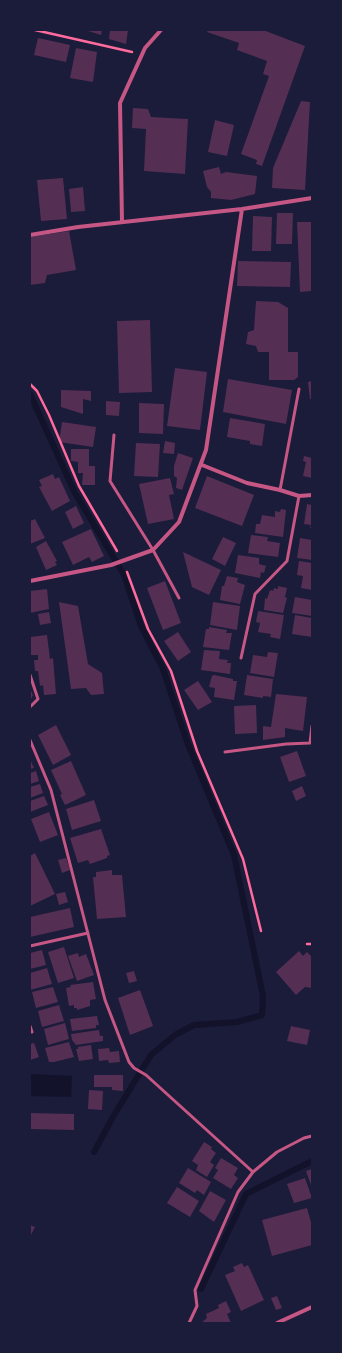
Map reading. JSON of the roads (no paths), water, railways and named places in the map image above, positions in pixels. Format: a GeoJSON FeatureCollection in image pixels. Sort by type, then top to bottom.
{"type":"FeatureCollection","features":[{"type":"Feature","properties":{"kind":"street"},"geometry":{"type":"LineString","coordinates":[[122,222],[120,103],[145,48],[161,30]]}},
{"type":"Feature","properties":{"kind":"street"},"geometry":{"type":"LineString","coordinates":[[30,235],[122,222],[242,209],[312,198]]}},
{"type":"Feature","properties":{"kind":"street"},"geometry":{"type":"LineString","coordinates":[[30,581],[111,565],[153,550],[179,522],[202,465],[206,450],[242,209]]}},
{"type":"Feature","properties":{"kind":"street"},"geometry":{"type":"LineString","coordinates":[[202,465],[248,483],[299,496],[312,495]]}},
{"type":"Feature","properties":{"kind":"street"},"geometry":{"type":"LineString","coordinates":[[277,1323],[312,1307]]}},
{"type":"Feature","properties":{"kind":"lane"},"geometry":{"type":"LineString","coordinates":[[280,490],[299,389]]}},
{"type":"Feature","properties":{"kind":"lane"},"geometry":{"type":"LineString","coordinates":[[114,436],[110,481],[153,550],[179,598]]}},
{"type":"Feature","properties":{"kind":"lane"},"geometry":{"type":"LineString","coordinates":[[242,658],[254,594],[287,561],[299,496]]}},
{"type":"Feature","properties":{"kind":"lane"},"geometry":{"type":"LineString","coordinates":[[30,675],[38,699],[30,707]]}},
{"type":"Feature","properties":{"kind":"lane"},"geometry":{"type":"LineString","coordinates":[[225,752],[286,744],[310,743],[312,726]]}},
{"type":"Feature","properties":{"kind":"lane"},"geometry":{"type":"LineString","coordinates":[[30,740],[51,790],[105,1000],[129,1062],[134,1068],[146,1075],[253,1172]]}},
{"type":"Feature","properties":{"kind":"lane"},"geometry":{"type":"LineString","coordinates":[[30,946],[88,933]]}},
{"type":"Feature","properties":{"kind":"lane"},"geometry":{"type":"LineString","coordinates":[[30,1026],[32,1032]]}},
{"type":"Feature","properties":{"kind":"lane"},"geometry":{"type":"LineString","coordinates":[[189,1323],[197,1306],[195,1290],[238,1192],[253,1172],[277,1152],[304,1138],[312,1136]]}},
{"type":"Feature","properties":{"kind":"waterway"},"geometry":{"type":"LineString","coordinates":[[30,394],[75,493],[124,575],[141,626],[163,669],[187,742],[234,855],[263,996],[262,1015],[237,1022],[194,1025],[175,1035],[151,1055],[114,1115],[94,1152]]}},
{"type":"Feature","properties":{"kind":"waterway"},"geometry":{"type":"LineString","coordinates":[[201,1289],[246,1194],[312,1161]]}}]}
